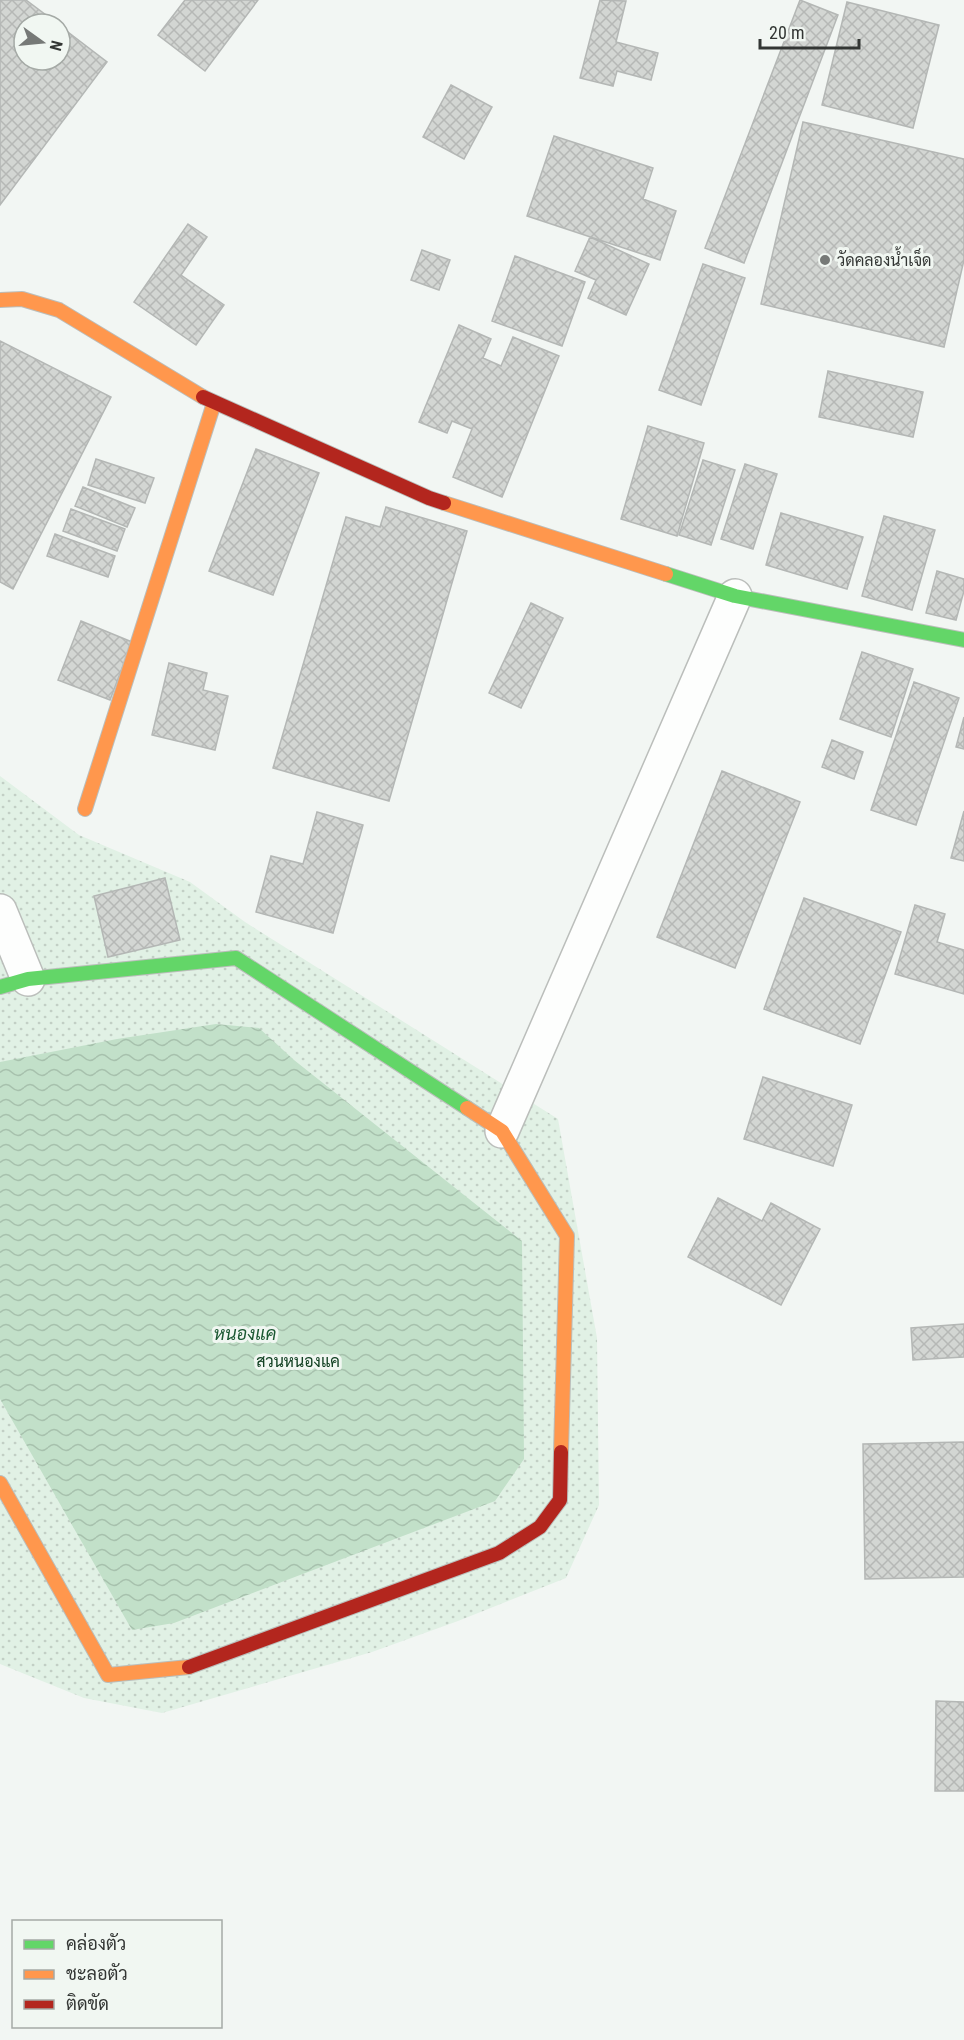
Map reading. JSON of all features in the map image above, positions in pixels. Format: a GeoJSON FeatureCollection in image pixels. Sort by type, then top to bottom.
{"type":"FeatureCollection","features":[{"type":"Feature","properties":{"kind":"street"},"geometry":{"type":"LineString","coordinates":[[0,300],[22,299],[59,310],[214,403],[429,498],[735,596],[964,640]]}},
{"type":"Feature","properties":{"kind":"street"},"geometry":{"type":"LineString","coordinates":[[85,809],[214,403]]}},
{"type":"Feature","properties":{"kind":"street"},"geometry":{"type":"LineString","coordinates":[[502,1131],[735,596]]}},
{"type":"Feature","properties":{"kind":"street"},"geometry":{"type":"LineString","coordinates":[[0,911],[14,983],[236,958],[502,1131],[567,1236],[560,1500],[540,1527],[499,1553],[187,1668],[108,1675],[0,1483]]}},
{"type":"Feature","properties":{"kind":"green space","name":"สวนหนองแค"},"geometry":{"type":"Polygon","coordinates":[[[0,776],[79,835],[190,882],[245,922],[558,1119],[597,1338],[599,1505],[566,1578],[372,1652],[162,1713],[84,1698],[0,1664],[0,776]]]}},
{"type":"Feature","properties":{"kind":"water","name":"หนองแค"},"geometry":{"type":"Polygon","coordinates":[[[216,1024],[259,1028],[294,1060],[522,1241],[524,1459],[495,1501],[174,1623],[132,1630],[0,1399],[0,1062],[117,1039],[216,1024]]]}},
{"type":"Feature","properties":{"kind":"building"},"geometry":{"type":"Polygon","coordinates":[[[0,0],[26,0],[42,12],[12,12],[12,72],[72,72],[72,35],[107,62],[0,205],[0,0]]]}},
{"type":"Feature","properties":{"kind":"building"},"geometry":{"type":"Polygon","coordinates":[[[185,0],[258,0],[205,71],[158,35],[185,0]]]}},
{"type":"Feature","properties":{"kind":"building"},"geometry":{"type":"Polygon","coordinates":[[[600,0],[626,1],[616,42],[658,53],[651,80],[617,71],[613,86],[580,78],[600,0]]]}},
{"type":"Feature","properties":{"kind":"building"},"geometry":{"type":"Polygon","coordinates":[[[800,0],[838,15],[744,263],[705,248],[800,0]]]}},
{"type":"Feature","properties":{"kind":"building"},"geometry":{"type":"Polygon","coordinates":[[[847,2],[939,25],[913,128],[822,105],[847,2]]]}},
{"type":"Feature","properties":{"kind":"building"},"geometry":{"type":"Polygon","coordinates":[[[451,85],[492,107],[464,159],[423,137],[451,85]]]}},
{"type":"Feature","properties":{"kind":"building"},"geometry":{"type":"Polygon","coordinates":[[[803,122],[964,159],[964,260],[944,347],[761,304],[803,122]]]}},
{"type":"Feature","properties":{"kind":"building"},"geometry":{"type":"Polygon","coordinates":[[[554,136],[653,168],[643,199],[676,211],[660,260],[527,216],[554,136]]]}},
{"type":"Feature","properties":{"kind":"building"},"geometry":{"type":"Polygon","coordinates":[[[188,224],[207,237],[181,275],[224,305],[196,345],[134,302],[188,224]]]}},
{"type":"Feature","properties":{"kind":"building"},"geometry":{"type":"Polygon","coordinates":[[[590,237],[649,264],[626,315],[588,298],[596,280],[575,271],[590,237]]]}},
{"type":"Feature","properties":{"kind":"building"},"geometry":{"type":"Polygon","coordinates":[[[422,250],[450,260],[439,290],[411,280],[422,250]]]}},
{"type":"Feature","properties":{"kind":"building"},"geometry":{"type":"Polygon","coordinates":[[[515,256],[585,282],[562,346],[492,321],[515,256]]]}},
{"type":"Feature","properties":{"kind":"building"},"geometry":{"type":"Polygon","coordinates":[[[703,264],[745,278],[701,405],[659,390],[703,264]]]}},
{"type":"Feature","properties":{"kind":"building"},"geometry":{"type":"Polygon","coordinates":[[[459,325],[491,339],[483,358],[501,366],[513,337],[559,356],[502,497],[453,477],[472,429],[452,421],[447,433],[419,422],[459,325]]]}},
{"type":"Feature","properties":{"kind":"building"},"geometry":{"type":"Polygon","coordinates":[[[0,341],[111,397],[13,589],[0,582],[0,341]]]}},
{"type":"Feature","properties":{"kind":"building"},"geometry":{"type":"Polygon","coordinates":[[[828,371],[923,392],[913,437],[819,417],[828,371]]]}},
{"type":"Feature","properties":{"kind":"building"},"geometry":{"type":"Polygon","coordinates":[[[648,426],[704,443],[677,536],[621,519],[648,426]]]}},
{"type":"Feature","properties":{"kind":"building"},"geometry":{"type":"Polygon","coordinates":[[[256,449],[319,473],[273,595],[209,571],[256,449]]]}},
{"type":"Feature","properties":{"kind":"building"},"geometry":{"type":"Polygon","coordinates":[[[96,459],[154,478],[145,503],[88,485],[96,459]]]}},
{"type":"Feature","properties":{"kind":"building"},"geometry":{"type":"Polygon","coordinates":[[[703,460],[735,470],[711,545],[679,535],[703,460]]]}},
{"type":"Feature","properties":{"kind":"building"},"geometry":{"type":"Polygon","coordinates":[[[745,464],[777,474],[753,549],[721,539],[745,464]]]}},
{"type":"Feature","properties":{"kind":"building"},"geometry":{"type":"Polygon","coordinates":[[[83,487],[135,508],[127,527],[75,506],[83,487]]]}},
{"type":"Feature","properties":{"kind":"building"},"geometry":{"type":"Polygon","coordinates":[[[386,507],[467,531],[389,801],[273,768],[346,517],[380,527],[386,507]]]}},
{"type":"Feature","properties":{"kind":"building"},"geometry":{"type":"Polygon","coordinates":[[[71,509],[125,529],[117,551],[63,531],[71,509]]]}},
{"type":"Feature","properties":{"kind":"building"},"geometry":{"type":"Polygon","coordinates":[[[781,513],[863,537],[847,589],[766,565],[781,513]]]}},
{"type":"Feature","properties":{"kind":"building"},"geometry":{"type":"Polygon","coordinates":[[[884,516],[935,530],[912,610],[862,596],[884,516]]]}},
{"type":"Feature","properties":{"kind":"building"},"geometry":{"type":"Polygon","coordinates":[[[55,534],[115,556],[108,577],[47,556],[55,534]]]}},
{"type":"Feature","properties":{"kind":"building"},"geometry":{"type":"Polygon","coordinates":[[[937,571],[964,579],[964,591],[956,620],[926,613],[937,571]]]}},
{"type":"Feature","properties":{"kind":"building"},"geometry":{"type":"Polygon","coordinates":[[[531,603],[563,618],[521,708],[489,693],[531,603]]]}},
{"type":"Feature","properties":{"kind":"building"},"geometry":{"type":"Polygon","coordinates":[[[81,621],[132,642],[110,700],[58,680],[81,621]]]}},
{"type":"Feature","properties":{"kind":"building"},"geometry":{"type":"Polygon","coordinates":[[[862,652],[913,669],[891,737],[840,719],[862,652]]]}},
{"type":"Feature","properties":{"kind":"building"},"geometry":{"type":"Polygon","coordinates":[[[169,663],[207,673],[203,690],[228,696],[215,750],[152,735],[169,663]]]}},
{"type":"Feature","properties":{"kind":"building"},"geometry":{"type":"Polygon","coordinates":[[[914,682],[959,698],[916,825],[871,810],[914,682]]]}},
{"type":"Feature","properties":{"kind":"building"},"geometry":{"type":"Polygon","coordinates":[[[964,717],[964,749],[956,747],[964,717]]]}},
{"type":"Feature","properties":{"kind":"building"},"geometry":{"type":"Polygon","coordinates":[[[832,740],[863,752],[854,779],[822,767],[832,740]]]}},
{"type":"Feature","properties":{"kind":"building"},"geometry":{"type":"Polygon","coordinates":[[[722,771],[800,802],[735,968],[657,937],[722,771]]]}},
{"type":"Feature","properties":{"kind":"building"},"geometry":{"type":"Polygon","coordinates":[[[964,811],[964,861],[951,858],[964,811]]]}},
{"type":"Feature","properties":{"kind":"building"},"geometry":{"type":"Polygon","coordinates":[[[317,812],[363,825],[333,933],[256,912],[271,856],[303,864],[317,812]]]}},
{"type":"Feature","properties":{"kind":"building"},"geometry":{"type":"Polygon","coordinates":[[[165,878],[180,940],[108,957],[94,896],[165,878]]]}},
{"type":"Feature","properties":{"kind":"building"},"geometry":{"type":"Polygon","coordinates":[[[804,898],[901,932],[860,1044],[764,1009],[804,898]]]}},
{"type":"Feature","properties":{"kind":"building"},"geometry":{"type":"Polygon","coordinates":[[[915,905],[945,914],[937,942],[964,950],[964,994],[895,974],[915,905]]]}},
{"type":"Feature","properties":{"kind":"building"},"geometry":{"type":"Polygon","coordinates":[[[763,1077],[852,1105],[833,1166],[744,1139],[763,1077]]]}},
{"type":"Feature","properties":{"kind":"building"},"geometry":{"type":"Polygon","coordinates":[[[718,1198],[762,1221],[771,1203],[820,1229],[781,1305],[688,1257],[718,1198]]]}},
{"type":"Feature","properties":{"kind":"building"},"geometry":{"type":"Polygon","coordinates":[[[964,1324],[964,1357],[913,1360],[911,1328],[964,1324]]]}},
{"type":"Feature","properties":{"kind":"building"},"geometry":{"type":"Polygon","coordinates":[[[964,1442],[964,1577],[865,1579],[863,1444],[964,1442]]]}},
{"type":"Feature","properties":{"kind":"building"},"geometry":{"type":"Polygon","coordinates":[[[936,1701],[964,1702],[964,1791],[935,1791],[936,1701]]]}},
{"type":"Feature","properties":{"kind":"traffic: fast"},"geometry":{"type":"LineString","coordinates":[[666,574],[735,596],[964,640]]}},
{"type":"Feature","properties":{"kind":"traffic: fast"},"geometry":{"type":"LineString","coordinates":[[0,987],[28,979],[236,958],[467,1108]]}},
{"type":"Feature","properties":{"kind":"traffic: slow"},"geometry":{"type":"LineString","coordinates":[[0,300],[22,299],[59,310],[203,397]]}},
{"type":"Feature","properties":{"kind":"traffic: slow"},"geometry":{"type":"LineString","coordinates":[[85,809],[214,403]]}},
{"type":"Feature","properties":{"kind":"traffic: slow"},"geometry":{"type":"LineString","coordinates":[[444,503],[666,574]]}},
{"type":"Feature","properties":{"kind":"traffic: slow"},"geometry":{"type":"LineString","coordinates":[[467,1108],[502,1131],[567,1236],[561,1452]]}},
{"type":"Feature","properties":{"kind":"traffic: slow"},"geometry":{"type":"LineString","coordinates":[[0,1483],[108,1675],[189,1667]]}},
{"type":"Feature","properties":{"kind":"traffic: jam"},"geometry":{"type":"LineString","coordinates":[[203,397],[444,503]]}},
{"type":"Feature","properties":{"kind":"traffic: jam"},"geometry":{"type":"LineString","coordinates":[[189,1667],[499,1553],[540,1527],[560,1500],[561,1452]]}},
{"type":"Feature","properties":{"kind":"place","name":"วัดคลองน้ำเจ็ด"},"geometry":{"type":"Point","coordinates":[825,260]}}]}
